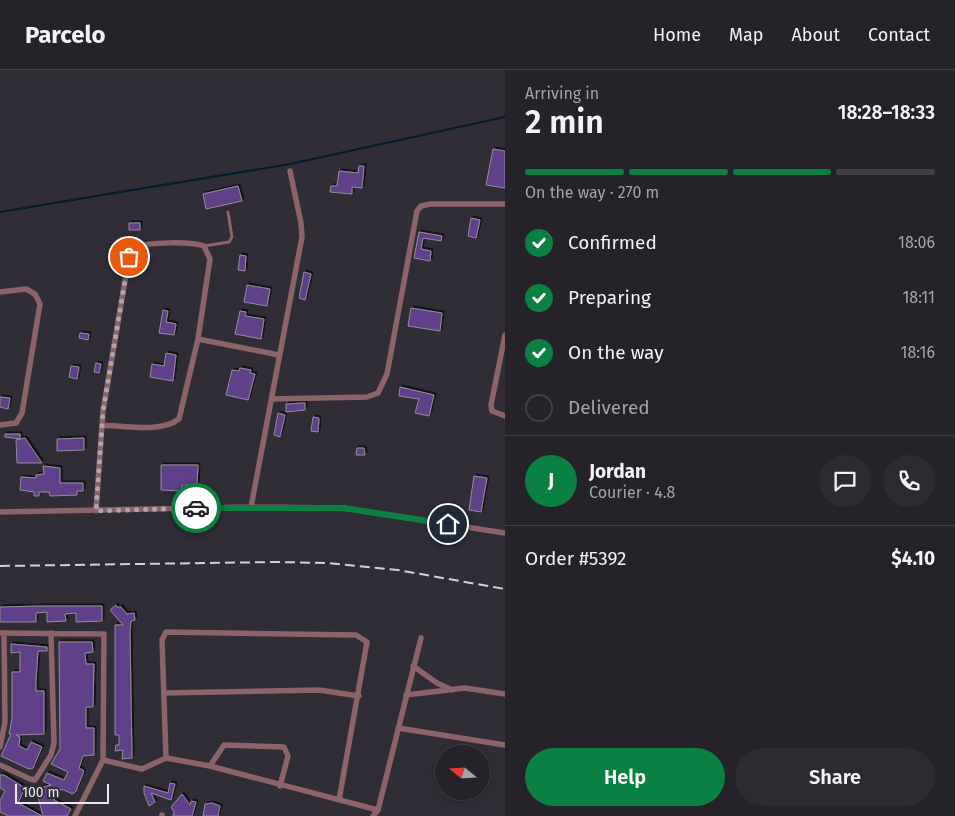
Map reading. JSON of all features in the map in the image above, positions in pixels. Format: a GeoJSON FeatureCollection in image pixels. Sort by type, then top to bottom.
{"type":"FeatureCollection","features":[{"type":"Feature","properties":{"kind":"street"},"geometry":{"type":"LineString","coordinates":[[251,507],[302,237],[301,223],[290,171]]}},
{"type":"Feature","properties":{"kind":"street"},"geometry":{"type":"LineString","coordinates":[[272,399],[367,397],[378,393],[387,374],[414,218],[417,210],[421,206],[430,204],[505,204]]}},
{"type":"Feature","properties":{"kind":"street"},"geometry":{"type":"LineString","coordinates":[[96,511],[102,425],[129,257],[135,248],[147,245],[195,243],[204,246],[210,258],[198,339],[180,419],[173,424],[163,426],[102,425]]}},
{"type":"Feature","properties":{"kind":"street"},"geometry":{"type":"LineString","coordinates":[[0,292],[26,290],[35,294],[40,304],[22,413],[16,423],[0,426]]}},
{"type":"Feature","properties":{"kind":"street"},"geometry":{"type":"LineString","coordinates":[[505,335],[491,405],[492,411],[505,416]]}},
{"type":"Feature","properties":{"kind":"street"},"geometry":{"type":"LineString","coordinates":[[198,339],[279,356]]}},
{"type":"Feature","properties":{"kind":"street"},"geometry":{"type":"LineString","coordinates":[[0,512],[251,507],[343,508],[505,534]]}},
{"type":"Feature","properties":{"kind":"street"},"geometry":{"type":"LineString","coordinates":[[166,758],[162,640],[166,632],[356,635],[367,642],[359,696],[339,800]]}},
{"type":"Feature","properties":{"kind":"street"},"geometry":{"type":"LineString","coordinates":[[0,746],[5,722],[2,633],[104,634],[103,760],[74,816]]}},
{"type":"Feature","properties":{"kind":"street"},"geometry":{"type":"LineString","coordinates":[[0,765],[30,780],[35,780],[53,749],[51,633]]}},
{"type":"Feature","properties":{"kind":"street"},"geometry":{"type":"LineString","coordinates":[[373,816],[378,810],[420,638]]}},
{"type":"Feature","properties":{"kind":"street"},"geometry":{"type":"LineString","coordinates":[[414,666],[437,683],[452,690]]}},
{"type":"Feature","properties":{"kind":"street"},"geometry":{"type":"LineString","coordinates":[[406,695],[465,688],[505,694]]}},
{"type":"Feature","properties":{"kind":"street"},"geometry":{"type":"LineString","coordinates":[[164,693],[319,690],[359,696]]}},
{"type":"Feature","properties":{"kind":"street"},"geometry":{"type":"LineString","coordinates":[[398,728],[505,745]]}},
{"type":"Feature","properties":{"kind":"street"},"geometry":{"type":"LineString","coordinates":[[210,766],[224,745],[284,747],[288,756],[280,786]]}},
{"type":"Feature","properties":{"kind":"street"},"geometry":{"type":"LineString","coordinates":[[103,760],[142,768],[166,758],[210,766],[280,786],[378,810]]}},
{"type":"Feature","properties":{"kind":"lane"},"geometry":{"type":"LineString","coordinates":[[204,246],[229,242],[232,237],[228,212]]}},
{"type":"Feature","properties":{"kind":"building"},"geometry":{"type":"Polygon","coordinates":[[[493,149],[505,151],[505,188],[486,185],[493,149]]]}},
{"type":"Feature","properties":{"kind":"building"},"geometry":{"type":"Polygon","coordinates":[[[359,166],[364,166],[362,188],[352,187],[352,194],[330,192],[331,186],[337,186],[339,171],[358,173],[359,166]]]}},
{"type":"Feature","properties":{"kind":"building"},"geometry":{"type":"Polygon","coordinates":[[[238,186],[242,201],[206,209],[203,194],[238,186]]]}},
{"type":"Feature","properties":{"kind":"building"},"geometry":{"type":"Polygon","coordinates":[[[471,218],[480,220],[476,238],[468,236],[471,218]]]}},
{"type":"Feature","properties":{"kind":"building"},"geometry":{"type":"Polygon","coordinates":[[[129,223],[140,223],[140,230],[129,230],[129,223]]]}},
{"type":"Feature","properties":{"kind":"building"},"geometry":{"type":"Polygon","coordinates":[[[419,232],[442,236],[441,241],[423,238],[421,249],[431,251],[430,261],[414,258],[419,232]]]}},
{"type":"Feature","properties":{"kind":"building"},"geometry":{"type":"Polygon","coordinates":[[[240,255],[246,256],[245,271],[238,270],[240,255]]]}},
{"type":"Feature","properties":{"kind":"building"},"geometry":{"type":"Polygon","coordinates":[[[304,272],[311,274],[305,300],[299,298],[304,272]]]}},
{"type":"Feature","properties":{"kind":"building"},"geometry":{"type":"Polygon","coordinates":[[[247,285],[270,289],[267,306],[244,302],[247,285]]]}},
{"type":"Feature","properties":{"kind":"building"},"geometry":{"type":"Polygon","coordinates":[[[411,308],[442,313],[440,331],[408,326],[411,308]]]}},
{"type":"Feature","properties":{"kind":"building"},"geometry":{"type":"Polygon","coordinates":[[[163,310],[168,311],[166,322],[176,324],[174,335],[159,333],[163,310]]]}},
{"type":"Feature","properties":{"kind":"building"},"geometry":{"type":"Polygon","coordinates":[[[240,311],[246,312],[245,316],[264,319],[261,339],[235,334],[240,311]]]}},
{"type":"Feature","properties":{"kind":"building"},"geometry":{"type":"Polygon","coordinates":[[[80,333],[89,334],[88,340],[79,338],[80,333]]]}},
{"type":"Feature","properties":{"kind":"building"},"geometry":{"type":"Polygon","coordinates":[[[166,353],[176,355],[173,381],[150,377],[152,364],[164,366],[166,353]]]}},
{"type":"Feature","properties":{"kind":"building"},"geometry":{"type":"Polygon","coordinates":[[[96,363],[101,364],[99,373],[94,372],[96,363]]]}},
{"type":"Feature","properties":{"kind":"building"},"geometry":{"type":"Polygon","coordinates":[[[71,366],[79,367],[77,379],[69,377],[71,366]]]}},
{"type":"Feature","properties":{"kind":"building"},"geometry":{"type":"Polygon","coordinates":[[[240,368],[251,370],[250,373],[255,374],[248,400],[226,395],[232,370],[239,371],[240,368]]]}},
{"type":"Feature","properties":{"kind":"building"},"geometry":{"type":"Polygon","coordinates":[[[400,387],[434,395],[429,416],[415,413],[419,399],[399,396],[400,387]]]}},
{"type":"Feature","properties":{"kind":"building"},"geometry":{"type":"Polygon","coordinates":[[[0,397],[10,398],[8,409],[0,407],[0,397]]]}},
{"type":"Feature","properties":{"kind":"building"},"geometry":{"type":"Polygon","coordinates":[[[305,403],[305,410],[286,412],[286,404],[305,403]]]}},
{"type":"Feature","properties":{"kind":"building"},"geometry":{"type":"Polygon","coordinates":[[[278,413],[285,415],[280,437],[274,435],[278,413]]]}},
{"type":"Feature","properties":{"kind":"building"},"geometry":{"type":"Polygon","coordinates":[[[313,417],[319,418],[318,432],[311,431],[313,417]]]}},
{"type":"Feature","properties":{"kind":"building"},"geometry":{"type":"Polygon","coordinates":[[[5,434],[20,434],[20,439],[5,437],[5,434]]]}},
{"type":"Feature","properties":{"kind":"building"},"geometry":{"type":"Polygon","coordinates":[[[25,438],[42,463],[17,463],[16,440],[25,438]]]}},
{"type":"Feature","properties":{"kind":"building"},"geometry":{"type":"Polygon","coordinates":[[[84,438],[84,450],[57,451],[57,439],[84,438]]]}},
{"type":"Feature","properties":{"kind":"building"},"geometry":{"type":"Polygon","coordinates":[[[357,448],[364,448],[365,455],[356,455],[357,448]]]}},
{"type":"Feature","properties":{"kind":"building"},"geometry":{"type":"Polygon","coordinates":[[[161,465],[198,465],[197,485],[182,485],[182,491],[161,490],[161,465]]]}},
{"type":"Feature","properties":{"kind":"building"},"geometry":{"type":"Polygon","coordinates":[[[43,466],[60,468],[60,483],[83,483],[83,491],[77,491],[77,495],[50,496],[49,492],[39,492],[39,496],[34,496],[34,492],[20,490],[21,477],[36,478],[36,475],[44,474],[43,466]]]}},
{"type":"Feature","properties":{"kind":"building"},"geometry":{"type":"Polygon","coordinates":[[[474,476],[487,478],[481,512],[469,510],[474,476]]]}},
{"type":"Feature","properties":{"kind":"building"},"geometry":{"type":"Polygon","coordinates":[[[116,605],[118,608],[120,606],[127,614],[134,613],[135,620],[131,621],[130,632],[132,758],[122,759],[123,750],[115,751],[116,745],[119,745],[119,735],[115,735],[115,625],[123,625],[110,610],[116,605]]]}},
{"type":"Feature","properties":{"kind":"building"},"geometry":{"type":"Polygon","coordinates":[[[102,606],[102,621],[76,622],[76,613],[65,614],[66,621],[47,622],[47,612],[36,613],[36,622],[0,622],[0,607],[102,606]]]}},
{"type":"Feature","properties":{"kind":"building"},"geometry":{"type":"Polygon","coordinates":[[[59,642],[92,642],[93,652],[85,653],[86,664],[94,664],[93,707],[86,707],[86,728],[94,728],[94,755],[83,756],[79,768],[84,771],[76,791],[73,794],[61,789],[54,800],[71,809],[67,816],[43,816],[36,789],[51,785],[43,781],[47,773],[64,780],[68,772],[51,764],[60,749],[59,642]]]}},
{"type":"Feature","properties":{"kind":"building"},"geometry":{"type":"Polygon","coordinates":[[[11,644],[47,647],[47,651],[38,651],[36,680],[36,691],[44,691],[44,734],[16,735],[20,737],[19,746],[27,750],[31,742],[42,747],[33,768],[29,769],[1,756],[11,734],[9,734],[12,718],[12,672],[20,672],[20,652],[11,653],[11,644]]]}},
{"type":"Feature","properties":{"kind":"building"},"geometry":{"type":"Polygon","coordinates":[[[0,775],[4,775],[25,788],[18,803],[42,816],[8,816],[0,812],[0,801],[5,791],[0,788],[0,775]]]}},
{"type":"Feature","properties":{"kind":"building"},"geometry":{"type":"Polygon","coordinates":[[[170,783],[175,784],[171,800],[151,793],[155,802],[149,806],[144,793],[144,786],[168,793],[170,783]]]}},
{"type":"Feature","properties":{"kind":"building"},"geometry":{"type":"Polygon","coordinates":[[[182,794],[190,805],[191,801],[196,802],[192,816],[173,816],[174,812],[171,807],[182,794]]]}},
{"type":"Feature","properties":{"kind":"building"},"geometry":{"type":"Polygon","coordinates":[[[212,803],[220,806],[218,816],[203,816],[205,804],[212,803]]]}},
{"type":"Feature","properties":{"kind":"waterway"},"geometry":{"type":"LineString","coordinates":[[0,212],[290,164],[505,117]]}},
{"type":"Feature","properties":{"kind":"railway"},"geometry":{"type":"LineString","coordinates":[[0,566],[328,563],[398,570],[505,589]]}},
{"type":"Feature","properties":{"kind":"way so far"},"geometry":{"type":"LineString","coordinates":[[129,257],[103,411],[96,511],[196,508]]}},
{"type":"Feature","properties":{"kind":"route"},"geometry":{"type":"LineString","coordinates":[[196,508],[343,508],[448,524]]}}]}
